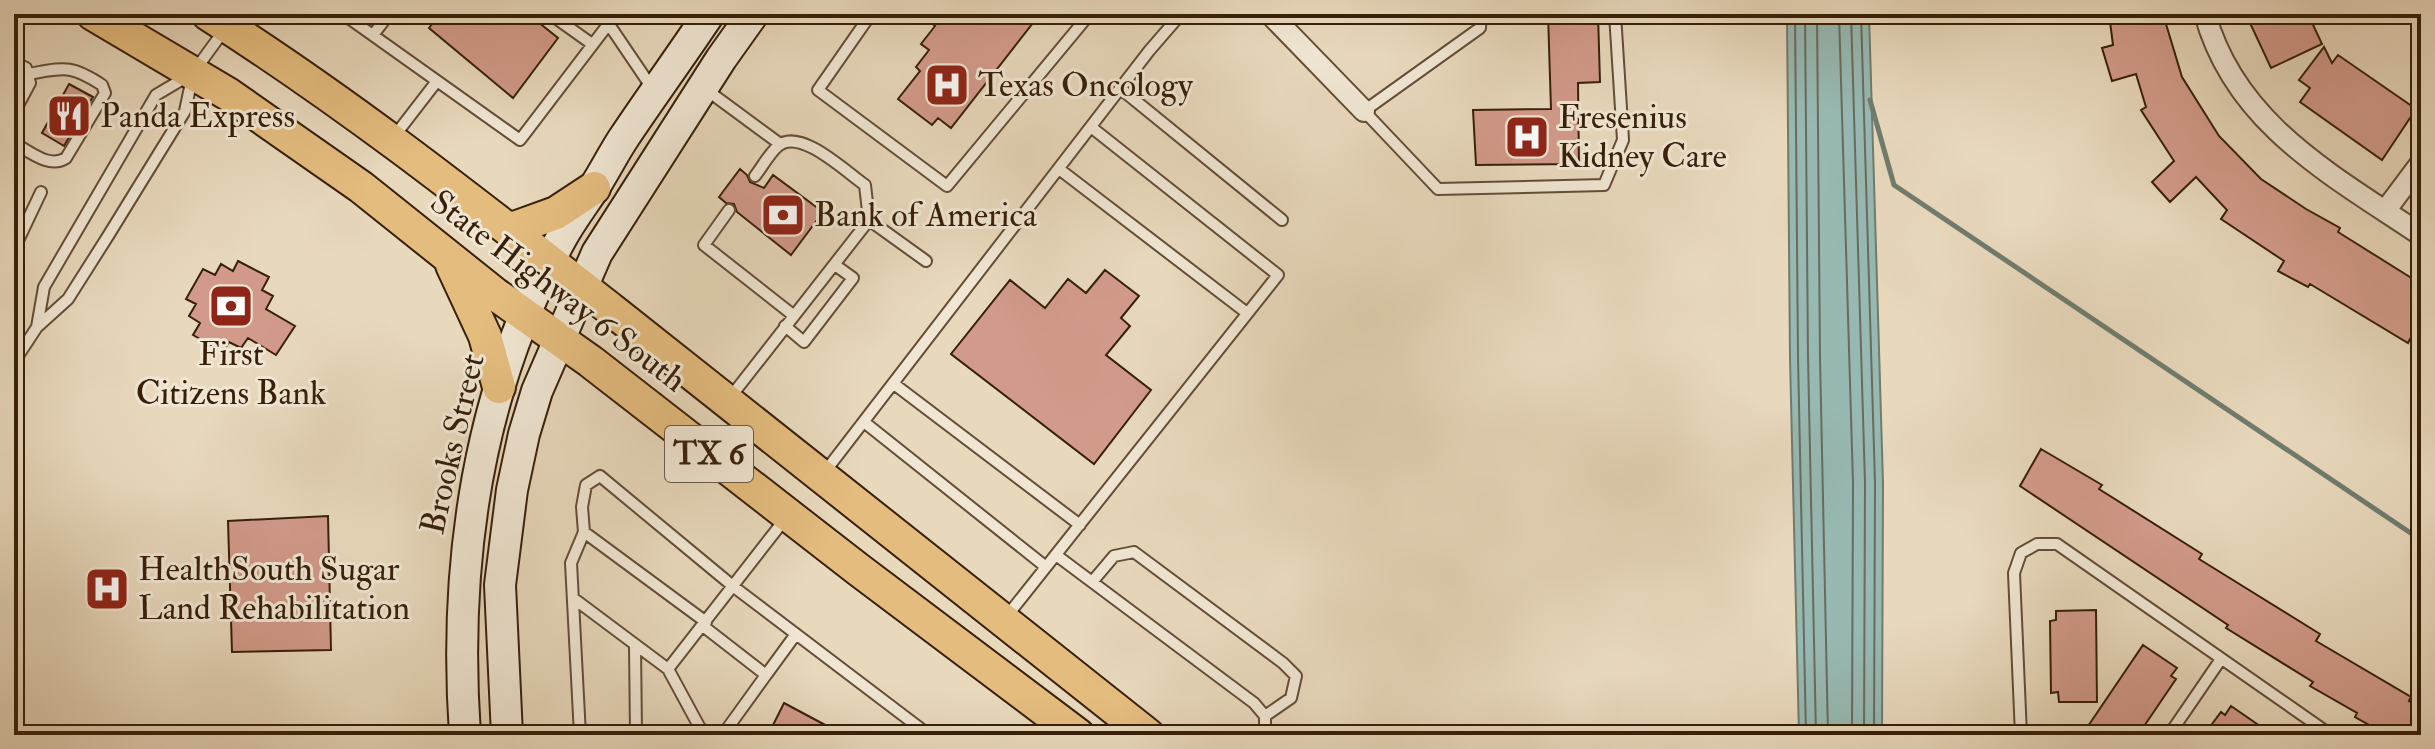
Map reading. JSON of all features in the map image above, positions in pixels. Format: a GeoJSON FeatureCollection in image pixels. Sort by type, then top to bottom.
{"type":"FeatureCollection","features":[{"type":"Feature","properties":{"kind":"main road","name":"State Highway 6 South"},"geometry":{"type":"LineString","coordinates":[[93,14],[193,73],[313,152],[1078,735]]}},
{"type":"Feature","properties":{"kind":"main road","name":"Brooks Street"},"geometry":{"type":"LineString","coordinates":[[465,735],[461,645],[465,553],[478,469],[499,387],[549,261],[621,142],[709,14]]}},
{"type":"Feature","properties":{"kind":"main road","name":"Brooks Street"},"geometry":{"type":"LineString","coordinates":[[507,735],[499,601],[504,545],[524,434],[541,380],[597,253],[753,14]]}},
{"type":"Feature","properties":{"kind":"main road","name":"State Highway 6 South"},"geometry":{"type":"LineString","coordinates":[[224,18],[549,261],[1148,735]]}},
{"type":"Feature","properties":{"kind":"main road"},"geometry":{"type":"LineString","coordinates":[[509,230],[556,213],[594,188]]}},
{"type":"Feature","properties":{"kind":"main road"},"geometry":{"type":"LineString","coordinates":[[449,258],[485,336],[499,387]]}},
{"type":"Feature","properties":{"kind":"street"},"geometry":{"type":"LineString","coordinates":[[1270,14],[1364,111]]}},
{"type":"Feature","properties":{"kind":"street"},"geometry":{"type":"LineString","coordinates":[[2205,14],[2212,40],[2228,74],[2270,126],[2421,235]]}},
{"type":"Feature","properties":{"kind":"street"},"geometry":{"type":"LineString","coordinates":[[2385,211],[2421,163]]}},
{"type":"Feature","properties":{"kind":"lane"},"geometry":{"type":"LineString","coordinates":[[343,14],[520,140],[612,19],[655,93]]}},
{"type":"Feature","properties":{"kind":"lane"},"geometry":{"type":"LineString","coordinates":[[373,35],[389,14]]}},
{"type":"Feature","properties":{"kind":"lane"},"geometry":{"type":"LineString","coordinates":[[550,14],[592,44]]}},
{"type":"Feature","properties":{"kind":"lane"},"geometry":{"type":"LineString","coordinates":[[871,14],[818,90],[947,186],[1088,16],[1086,14]]}},
{"type":"Feature","properties":{"kind":"lane"},"geometry":{"type":"LineString","coordinates":[[823,475],[1181,14]]}},
{"type":"Feature","properties":{"kind":"lane"},"geometry":{"type":"LineString","coordinates":[[1481,14],[1480,28],[1364,111],[1438,189],[1604,185],[1623,140],[1615,14]]}},
{"type":"Feature","properties":{"kind":"lane"},"geometry":{"type":"LineString","coordinates":[[14,362],[37,327],[68,299],[179,122],[185,111],[193,73],[224,18]]}},
{"type":"Feature","properties":{"kind":"lane"},"geometry":{"type":"LineString","coordinates":[[14,62],[26,68],[30,83],[14,113]]}},
{"type":"Feature","properties":{"kind":"lane"},"geometry":{"type":"LineString","coordinates":[[14,143],[47,160],[60,162],[66,158],[105,93],[102,85],[76,69],[28,74]]}},
{"type":"Feature","properties":{"kind":"lane"},"geometry":{"type":"LineString","coordinates":[[37,327],[44,287],[156,95],[193,73]]}},
{"type":"Feature","properties":{"kind":"lane"},"geometry":{"type":"LineString","coordinates":[[391,140],[437,81]]}},
{"type":"Feature","properties":{"kind":"lane"},"geometry":{"type":"LineString","coordinates":[[703,87],[780,144]]}},
{"type":"Feature","properties":{"kind":"lane"},"geometry":{"type":"LineString","coordinates":[[1121,89],[1282,220]]}},
{"type":"Feature","properties":{"kind":"lane"},"geometry":{"type":"LineString","coordinates":[[1003,621],[1278,275],[1091,127]]}},
{"type":"Feature","properties":{"kind":"lane"},"geometry":{"type":"LineString","coordinates":[[728,400],[869,220],[865,185],[809,145],[795,140],[780,144],[755,176]]}},
{"type":"Feature","properties":{"kind":"lane"},"geometry":{"type":"LineString","coordinates":[[1059,169],[1247,313]]}},
{"type":"Feature","properties":{"kind":"lane"},"geometry":{"type":"LineString","coordinates":[[14,249],[41,192]]}},
{"type":"Feature","properties":{"kind":"lane"},"geometry":{"type":"LineString","coordinates":[[729,210],[704,245],[793,315]]}},
{"type":"Feature","properties":{"kind":"lane"},"geometry":{"type":"LineString","coordinates":[[869,220],[926,261]]}},
{"type":"Feature","properties":{"kind":"lane"},"geometry":{"type":"LineString","coordinates":[[785,326],[804,342],[853,278],[835,265]]}},
{"type":"Feature","properties":{"kind":"lane"},"geometry":{"type":"LineString","coordinates":[[894,384],[1080,525]]}},
{"type":"Feature","properties":{"kind":"lane"},"geometry":{"type":"LineString","coordinates":[[864,422],[1046,567]]}},
{"type":"Feature","properties":{"kind":"lane"},"geometry":{"type":"LineString","coordinates":[[580,735],[571,563],[584,532],[582,507],[586,485],[600,476],[734,587],[929,735]]}},
{"type":"Feature","properties":{"kind":"lane"},"geometry":{"type":"LineString","coordinates":[[668,669],[788,516]]}},
{"type":"Feature","properties":{"kind":"lane"},"geometry":{"type":"LineString","coordinates":[[584,532],[705,624],[766,675]]}},
{"type":"Feature","properties":{"kind":"lane"},"geometry":{"type":"LineString","coordinates":[[2021,735],[2014,573],[2021,553],[2037,544],[2057,544],[2331,735]]}},
{"type":"Feature","properties":{"kind":"lane"},"geometry":{"type":"LineString","coordinates":[[1092,582],[1114,556],[1134,552],[1283,663],[1296,676],[1291,698],[1265,716]]}},
{"type":"Feature","properties":{"kind":"lane"},"geometry":{"type":"LineString","coordinates":[[1056,555],[1254,703],[1265,716],[1265,735]]}},
{"type":"Feature","properties":{"kind":"lane"},"geometry":{"type":"LineString","coordinates":[[573,598],[668,669],[694,719],[709,734],[718,734],[727,729],[796,634]]}},
{"type":"Feature","properties":{"kind":"lane"},"geometry":{"type":"LineString","coordinates":[[635,645],[636,735]]}},
{"type":"Feature","properties":{"kind":"lane"},"geometry":{"type":"LineString","coordinates":[[2169,735],[2221,659]]}},
{"type":"Feature","properties":{"kind":"water"},"geometry":{"type":"Polygon","coordinates":[[[1787,14],[1869,14],[1883,483],[1882,735],[1799,735],[1790,358],[1787,14]]]}},
{"type":"Feature","properties":{"kind":"building"},"geometry":{"type":"Polygon","coordinates":[[[440,14],[528,14],[558,38],[513,98],[429,28],[440,14]]]}},
{"type":"Feature","properties":{"kind":"building","name":"Texas Oncology"},"geometry":{"type":"Polygon","coordinates":[[[920,14],[1040,14],[951,128],[938,118],[932,125],[898,99],[920,71],[916,67],[929,50],[921,44],[935,26],[920,14]]]}},
{"type":"Feature","properties":{"kind":"building"},"geometry":{"type":"Polygon","coordinates":[[[1548,14],[1598,14],[1600,82],[1578,83],[1579,164],[1476,165],[1473,110],[1551,109],[1548,14]]]}},
{"type":"Feature","properties":{"kind":"building"},"geometry":{"type":"Polygon","coordinates":[[[2109,14],[2163,14],[2182,77],[2219,136],[2261,179],[2421,284],[2421,345],[2410,339],[2408,343],[2310,284],[2308,287],[2278,271],[2284,261],[2221,219],[2227,210],[2196,177],[2170,202],[2152,182],[2174,161],[2141,110],[2146,107],[2136,74],[2112,81],[2102,48],[2113,45],[2109,14]]]}},
{"type":"Feature","properties":{"kind":"building"},"geometry":{"type":"Polygon","coordinates":[[[2269,14],[2308,14],[2322,44],[2271,68],[2250,23],[2269,14]]]}},
{"type":"Feature","properties":{"kind":"building"},"geometry":{"type":"Polygon","coordinates":[[[2324,47],[2332,63],[2338,55],[2416,109],[2382,160],[2300,102],[2310,88],[2299,80],[2324,47]]]}},
{"type":"Feature","properties":{"kind":"building","name":"Panda Express"},"geometry":{"type":"Polygon","coordinates":[[[69,84],[93,97],[64,146],[42,133],[69,84]]]}},
{"type":"Feature","properties":{"kind":"building","name":"Bank of America"},"geometry":{"type":"Polygon","coordinates":[[[740,169],[750,182],[764,188],[773,175],[823,212],[791,255],[737,212],[734,204],[726,203],[719,197],[740,169]]]}},
{"type":"Feature","properties":{"kind":"building","name":"First Citizens Bank"},"geometry":{"type":"Polygon","coordinates":[[[238,261],[269,277],[262,290],[273,296],[266,309],[295,326],[276,355],[248,338],[241,348],[229,342],[223,352],[193,335],[200,323],[189,316],[196,304],[186,299],[203,269],[215,275],[221,264],[233,271],[238,261]]]}},
{"type":"Feature","properties":{"kind":"building"},"geometry":{"type":"Polygon","coordinates":[[[1105,270],[1139,296],[1121,318],[1130,326],[1106,355],[1151,390],[1094,464],[951,354],[1010,280],[1045,308],[1068,279],[1086,293],[1105,270]]]}},
{"type":"Feature","properties":{"kind":"building"},"geometry":{"type":"Polygon","coordinates":[[[2041,449],[2102,485],[2099,489],[2202,554],[2199,559],[2320,634],[2316,641],[2411,697],[2409,701],[2421,709],[2421,735],[2387,735],[2355,717],[2357,713],[2310,686],[2313,682],[2226,628],[2228,625],[2020,486],[2041,449]]]}},
{"type":"Feature","properties":{"kind":"building"},"geometry":{"type":"Polygon","coordinates":[[[328,516],[331,650],[232,652],[228,521],[328,516]]]}},
{"type":"Feature","properties":{"kind":"building"},"geometry":{"type":"Polygon","coordinates":[[[2096,610],[2097,702],[2059,702],[2058,692],[2051,693],[2050,621],[2056,620],[2056,611],[2096,610]]]}},
{"type":"Feature","properties":{"kind":"building"},"geometry":{"type":"Polygon","coordinates":[[[2143,645],[2177,668],[2171,676],[2176,679],[2138,735],[2082,735],[2143,645]]]}},
{"type":"Feature","properties":{"kind":"building"},"geometry":{"type":"Polygon","coordinates":[[[784,703],[844,735],[768,735],[784,703]]]}},
{"type":"Feature","properties":{"kind":"building"},"geometry":{"type":"Polygon","coordinates":[[[2231,706],[2273,735],[2204,735],[2221,712],[2225,715],[2231,706]]]}},
{"type":"Feature","properties":{"kind":"waterway"},"geometry":{"type":"LineString","coordinates":[[1870,100],[1894,185],[2421,540]]}},
{"type":"Feature","properties":{"kind":"place","name":"Texas Oncology"},"geometry":{"type":"Point","coordinates":[947,85]}},
{"type":"Feature","properties":{"kind":"place","name":"Panda Express"},"geometry":{"type":"Point","coordinates":[69,116]}},
{"type":"Feature","properties":{"kind":"place","name":"Fresenius Kidney Care"},"geometry":{"type":"Point","coordinates":[1527,137]}},
{"type":"Feature","properties":{"kind":"place","name":"Bank of America"},"geometry":{"type":"Point","coordinates":[783,215]}},
{"type":"Feature","properties":{"kind":"place","name":"First Citizens Bank"},"geometry":{"type":"Point","coordinates":[231,306]}},
{"type":"Feature","properties":{"kind":"place","name":"HealthSouth Sugar Land Rehabilitation"},"geometry":{"type":"Point","coordinates":[107,589]}}]}
